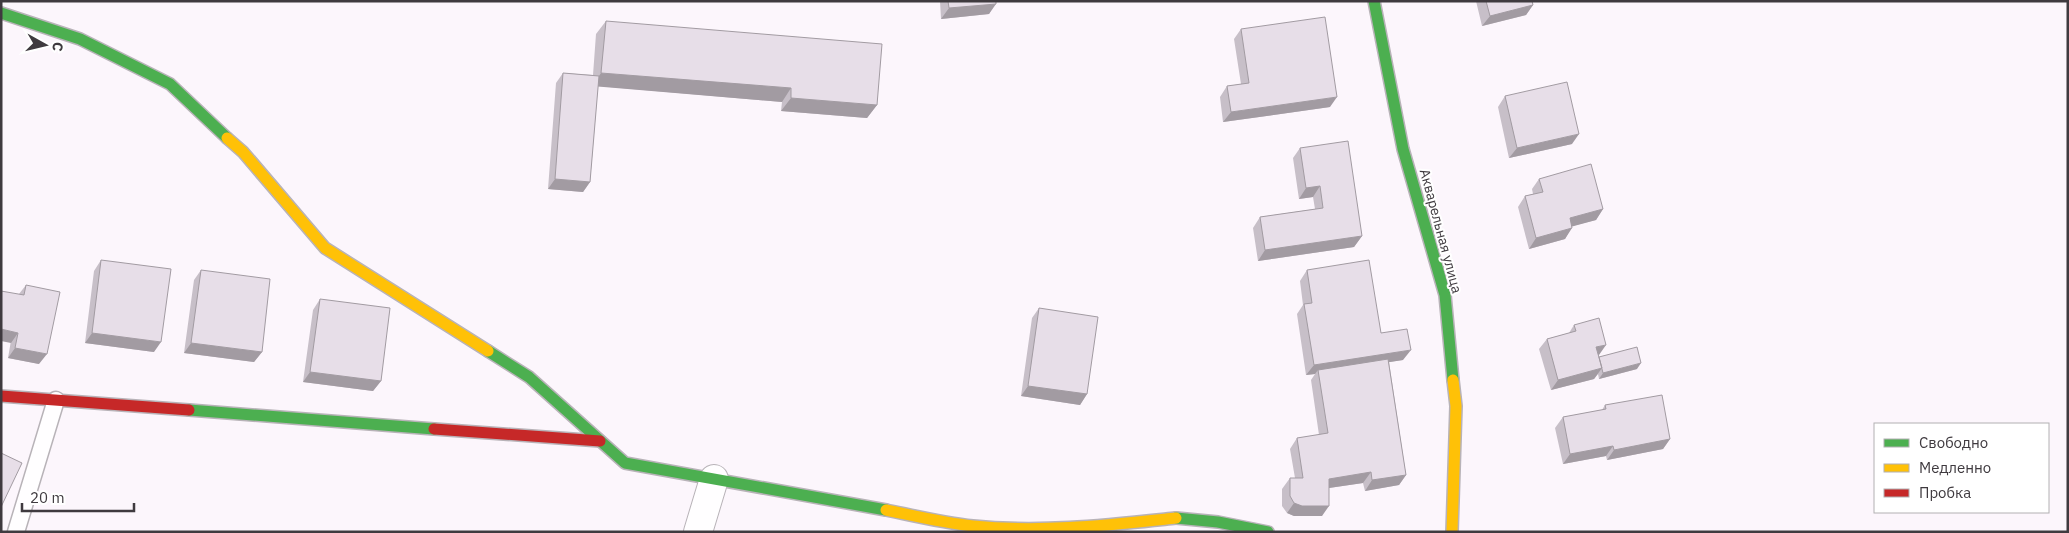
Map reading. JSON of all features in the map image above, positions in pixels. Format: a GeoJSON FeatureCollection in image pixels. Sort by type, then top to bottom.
{"type":"FeatureCollection","features":[{"type":"Feature","properties":{"kind":"street","name":"Акварельная улица"},"geometry":{"type":"LineString","coordinates":[[1374,1],[1403,149],[1445,295],[1456,406],[1452,532]]}},
{"type":"Feature","properties":{"kind":"street"},"geometry":{"type":"LineString","coordinates":[[1,13],[80,39],[170,84],[243,152],[325,248],[529,377],[624,463],[973,526],[1029,528],[1095,527],[1177,518],[1218,522],[1268,532]]}},
{"type":"Feature","properties":{"kind":"street"},"geometry":{"type":"LineString","coordinates":[[1,396],[600,441]]}},
{"type":"Feature","properties":{"kind":"street"},"geometry":{"type":"LineString","coordinates":[[698,532],[714,479]]}},
{"type":"Feature","properties":{"kind":"lane"},"geometry":{"type":"LineString","coordinates":[[16,532],[56,400]]}},
{"type":"Feature","properties":{"kind":"building"},"geometry":{"type":"Polygon","coordinates":[[[948,1],[996,1],[996,4],[949,8],[948,1]]]}},
{"type":"Feature","properties":{"kind":"building"},"geometry":{"type":"Polygon","coordinates":[[[1486,1],[1532,1],[1533,5],[1490,16],[1486,1]]]}},
{"type":"Feature","properties":{"kind":"building"},"geometry":{"type":"Polygon","coordinates":[[[1325,17],[1337,97],[1231,112],[1227,86],[1249,83],[1241,29],[1325,17]]]}},
{"type":"Feature","properties":{"kind":"building"},"geometry":{"type":"Polygon","coordinates":[[[606,21],[882,44],[877,105],[791,98],[791,88],[601,73],[606,21]]]}},
{"type":"Feature","properties":{"kind":"building"},"geometry":{"type":"Polygon","coordinates":[[[563,73],[599,76],[590,182],[555,179],[563,73]]]}},
{"type":"Feature","properties":{"kind":"building"},"geometry":{"type":"Polygon","coordinates":[[[1567,82],[1579,134],[1517,148],[1505,96],[1567,82]]]}},
{"type":"Feature","properties":{"kind":"building"},"geometry":{"type":"Polygon","coordinates":[[[1348,141],[1362,236],[1265,250],[1260,217],[1323,208],[1320,186],[1306,188],[1300,148],[1348,141]]]}},
{"type":"Feature","properties":{"kind":"building"},"geometry":{"type":"Polygon","coordinates":[[[1591,164],[1603,209],[1570,218],[1572,228],[1536,238],[1525,196],[1543,192],[1539,179],[1591,164]]]}},
{"type":"Feature","properties":{"kind":"building"},"geometry":{"type":"Polygon","coordinates":[[[101,260],[171,269],[161,342],[92,333],[101,260]]]}},
{"type":"Feature","properties":{"kind":"building"},"geometry":{"type":"Polygon","coordinates":[[[1369,260],[1381,333],[1407,329],[1411,350],[1314,365],[1304,304],[1312,303],[1307,270],[1369,260]]]}},
{"type":"Feature","properties":{"kind":"building"},"geometry":{"type":"Polygon","coordinates":[[[201,270],[270,279],[262,352],[191,343],[201,270]]]}},
{"type":"Feature","properties":{"kind":"building"},"geometry":{"type":"Polygon","coordinates":[[[26,285],[60,292],[47,354],[15,348],[18,333],[1,329],[1,291],[24,295],[26,285]]]}},
{"type":"Feature","properties":{"kind":"building"},"geometry":{"type":"Polygon","coordinates":[[[320,299],[390,308],[381,381],[310,372],[320,299]]]}},
{"type":"Feature","properties":{"kind":"building"},"geometry":{"type":"Polygon","coordinates":[[[1039,308],[1098,317],[1087,394],[1028,386],[1039,308]]]}},
{"type":"Feature","properties":{"kind":"building"},"geometry":{"type":"Polygon","coordinates":[[[1599,318],[1606,345],[1596,347],[1602,368],[1558,380],[1547,339],[1576,331],[1574,325],[1599,318]]]}},
{"type":"Feature","properties":{"kind":"building"},"geometry":{"type":"Polygon","coordinates":[[[1637,347],[1641,363],[1603,373],[1599,357],[1637,347]]]}},
{"type":"Feature","properties":{"kind":"building"},"geometry":{"type":"Polygon","coordinates":[[[1388,359],[1406,475],[1372,480],[1371,472],[1329,479],[1329,506],[1302,506],[1294,503],[1290,496],[1290,478],[1303,478],[1297,438],[1328,433],[1318,370],[1388,359]]]}},
{"type":"Feature","properties":{"kind":"building"},"geometry":{"type":"Polygon","coordinates":[[[1662,395],[1670,439],[1614,450],[1613,446],[1570,454],[1563,417],[1606,409],[1605,405],[1662,395]]]}},
{"type":"Feature","properties":{"kind":"building"},"geometry":{"type":"Polygon","coordinates":[[[1,453],[22,463],[1,507],[1,453]]]}},
{"type":"Feature","properties":{"kind":"traffic: fast"},"geometry":{"type":"LineString","coordinates":[[1374,1],[1403,149],[1445,295],[1453,380]]}},
{"type":"Feature","properties":{"kind":"traffic: fast"},"geometry":{"type":"LineString","coordinates":[[1,13],[80,39],[170,84],[227,138]]}},
{"type":"Feature","properties":{"kind":"traffic: fast"},"geometry":{"type":"LineString","coordinates":[[488,351],[529,377],[625,463],[886,510]]}},
{"type":"Feature","properties":{"kind":"traffic: fast"},"geometry":{"type":"LineString","coordinates":[[189,410],[434,429]]}},
{"type":"Feature","properties":{"kind":"traffic: fast"},"geometry":{"type":"LineString","coordinates":[[1176,518],[1218,522],[1268,532]]}},
{"type":"Feature","properties":{"kind":"traffic: slow"},"geometry":{"type":"LineString","coordinates":[[227,138],[243,152],[325,248],[488,351]]}},
{"type":"Feature","properties":{"kind":"traffic: slow"},"geometry":{"type":"LineString","coordinates":[[1452,532],[1456,406],[1453,380]]}},
{"type":"Feature","properties":{"kind":"traffic: slow"},"geometry":{"type":"LineString","coordinates":[[886,510],[962,525],[1024,529],[1075,527],[1176,518]]}},
{"type":"Feature","properties":{"kind":"traffic: jam"},"geometry":{"type":"LineString","coordinates":[[1,396],[189,410]]}},
{"type":"Feature","properties":{"kind":"traffic: jam"},"geometry":{"type":"LineString","coordinates":[[434,429],[600,441]]}}]}
